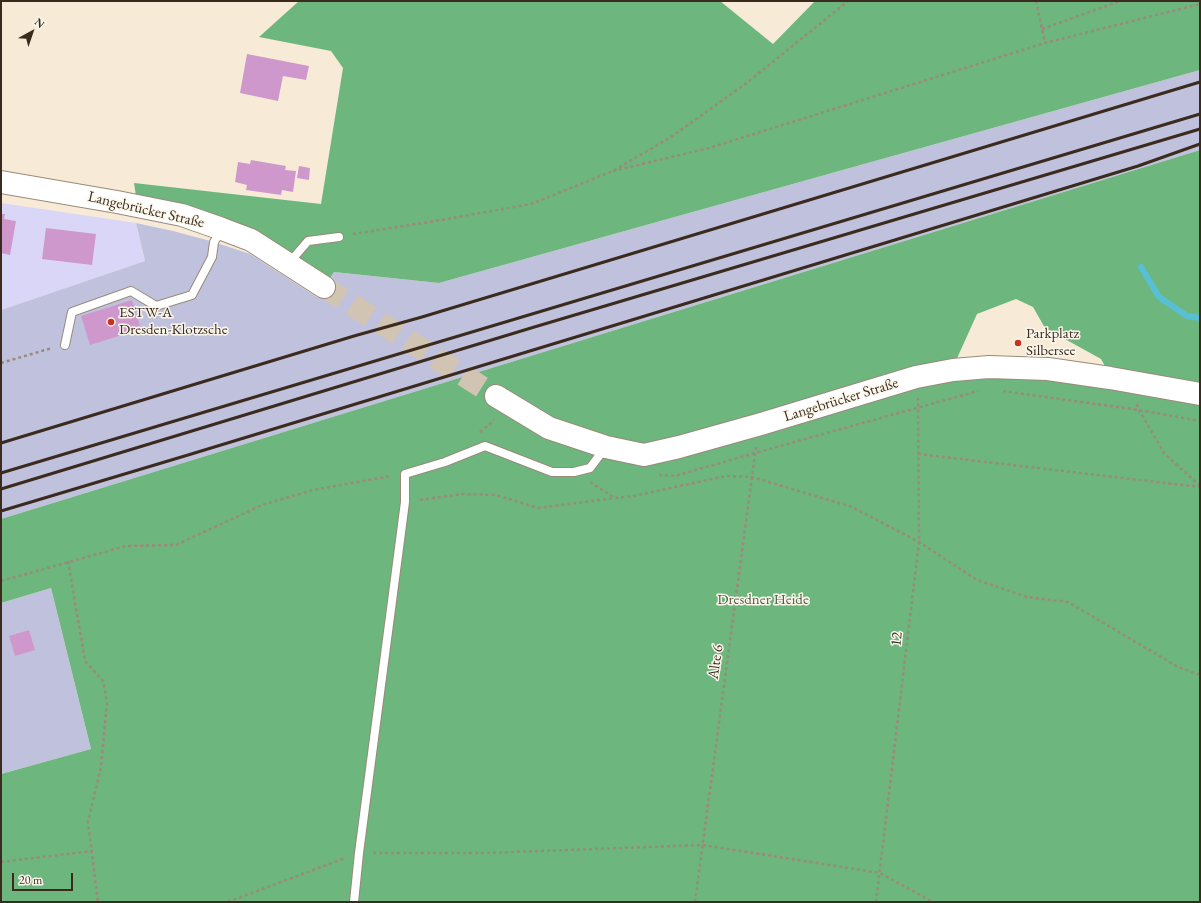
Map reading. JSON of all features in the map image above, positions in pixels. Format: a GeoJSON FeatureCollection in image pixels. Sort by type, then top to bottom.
{"type":"FeatureCollection","features":[{"type":"Feature","properties":{"kind":"main road","name":"Langebrücker Straße"},"geometry":{"type":"LineString","coordinates":[[1,182],[182,215],[251,240],[324,287]]}},
{"type":"Feature","properties":{"kind":"main road","name":"Langebrücker Straße"},"geometry":{"type":"LineString","coordinates":[[496,396],[548,428],[606,448],[644,455],[679,447],[761,424],[916,377],[954,370],[989,367],[1048,369],[1200,394]]}},
{"type":"Feature","properties":{"kind":"lane"},"geometry":{"type":"LineString","coordinates":[[65,345],[72,312],[132,291],[156,306],[192,295],[212,257],[214,242],[222,229]]}},
{"type":"Feature","properties":{"kind":"lane"},"geometry":{"type":"LineString","coordinates":[[288,264],[308,241],[339,237]]}},
{"type":"Feature","properties":{"kind":"lane"},"geometry":{"type":"LineString","coordinates":[[354,902],[358,853],[405,502],[405,474],[445,462],[485,446],[552,472],[574,472],[590,468],[606,448]]}},
{"type":"Feature","properties":{"kind":"path"},"geometry":{"type":"LineString","coordinates":[[613,171],[671,137],[748,82],[848,1]]}},
{"type":"Feature","properties":{"kind":"path"},"geometry":{"type":"LineString","coordinates":[[1036,1],[1045,43]]}},
{"type":"Feature","properties":{"kind":"path"},"geometry":{"type":"LineString","coordinates":[[1042,28],[1120,1]]}},
{"type":"Feature","properties":{"kind":"path"},"geometry":{"type":"LineString","coordinates":[[339,237],[531,204],[613,171],[709,148],[1045,43],[1200,4]]}},
{"type":"Feature","properties":{"kind":"path"},"geometry":{"type":"LineString","coordinates":[[1,363],[65,345]]}},
{"type":"Feature","properties":{"kind":"path","name":"12"},"geometry":{"type":"LineString","coordinates":[[876,902],[919,542],[919,408],[916,377]]}},
{"type":"Feature","properties":{"kind":"path"},"geometry":{"type":"LineString","coordinates":[[1131,382],[1139,410],[1164,453],[1200,487]]}},
{"type":"Feature","properties":{"kind":"path"},"geometry":{"type":"LineString","coordinates":[[652,474],[674,476],[979,390]]}},
{"type":"Feature","properties":{"kind":"path"},"geometry":{"type":"LineString","coordinates":[[1002,390],[1200,420]]}},
{"type":"Feature","properties":{"kind":"path","name":"Alte 6"},"geometry":{"type":"LineString","coordinates":[[695,902],[755,452],[761,424]]}},
{"type":"Feature","properties":{"kind":"path"},"geometry":{"type":"LineString","coordinates":[[918,454],[1200,487]]}},
{"type":"Feature","properties":{"kind":"path"},"geometry":{"type":"LineString","coordinates":[[574,472],[615,498]]}},
{"type":"Feature","properties":{"kind":"path"},"geometry":{"type":"LineString","coordinates":[[1,581],[126,546],[176,545],[262,505],[313,490],[405,474]]}},
{"type":"Feature","properties":{"kind":"path"},"geometry":{"type":"LineString","coordinates":[[405,502],[463,494],[496,495],[538,508],[634,496],[726,476],[752,477],[852,507],[919,542],[977,580],[1027,597],[1068,602],[1178,666],[1200,675]]}},
{"type":"Feature","properties":{"kind":"path"},"geometry":{"type":"LineString","coordinates":[[68,562],[85,660],[104,681],[107,702],[102,767],[88,822],[98,902]]}},
{"type":"Feature","properties":{"kind":"path"},"geometry":{"type":"LineString","coordinates":[[228,902],[358,853],[485,853],[703,845],[880,873],[933,902]]}},
{"type":"Feature","properties":{"kind":"path"},"geometry":{"type":"LineString","coordinates":[[1,862],[92,851]]}},
{"type":"Feature","properties":{"kind":"shaded area"},"geometry":{"type":"Polygon","coordinates":[[[1200,70],[1200,150],[1,519],[1,310],[145,261],[136,223],[214,242],[250,254],[317,297],[334,272],[439,283],[1200,70]]]}},
{"type":"Feature","properties":{"kind":"shaded area"},"geometry":{"type":"Polygon","coordinates":[[[1,203],[136,223],[145,261],[1,310],[1,203]]]}},
{"type":"Feature","properties":{"kind":"shaded area"},"geometry":{"type":"Polygon","coordinates":[[[51,588],[91,749],[1,774],[1,603],[51,588]]]}},
{"type":"Feature","properties":{"kind":"green space"},"geometry":{"type":"Polygon","coordinates":[[[299,1],[720,1],[773,44],[815,1],[1200,1],[1200,70],[439,283],[334,272],[326,284],[252,236],[137,203],[134,183],[321,204],[343,68],[331,51],[259,37],[299,1]]]}},
{"type":"Feature","properties":{"kind":"green space","name":"Dresdner Heide"},"geometry":{"type":"Polygon","coordinates":[[[1200,150],[1200,902],[1,902],[1,774],[91,749],[51,588],[1,603],[1,519],[1200,150]],[[1016,299],[977,314],[954,365],[1110,375],[1101,359],[1045,328],[1033,307],[1016,299]]]}},
{"type":"Feature","properties":{"kind":"building"},"geometry":{"type":"Polygon","coordinates":[[[247,54],[309,66],[306,80],[283,76],[278,101],[240,93],[247,54]]]}},
{"type":"Feature","properties":{"kind":"building"},"geometry":{"type":"Polygon","coordinates":[[[251,160],[286,166],[285,170],[296,171],[293,192],[282,190],[281,195],[246,190],[247,185],[235,182],[238,162],[250,164],[251,160]]]}},
{"type":"Feature","properties":{"kind":"building"},"geometry":{"type":"Polygon","coordinates":[[[299,166],[310,168],[309,180],[297,178],[299,166]]]}},
{"type":"Feature","properties":{"kind":"building"},"geometry":{"type":"Polygon","coordinates":[[[1,214],[5,214],[4,219],[16,221],[10,255],[1,253],[1,214]]]}},
{"type":"Feature","properties":{"kind":"building"},"geometry":{"type":"Polygon","coordinates":[[[46,228],[96,234],[92,265],[42,259],[46,228]]]}},
{"type":"Feature","properties":{"kind":"building","name":"ESTW-A Dresden-Klotzsche"},"geometry":{"type":"Polygon","coordinates":[[[132,300],[141,329],[90,345],[81,316],[132,300]]]}},
{"type":"Feature","properties":{"kind":"building"},"geometry":{"type":"Polygon","coordinates":[[[29,630],[35,650],[15,656],[9,636],[29,630]]]}},
{"type":"Feature","properties":{"kind":"waterway"},"geometry":{"type":"LineString","coordinates":[[1141,267],[1159,297],[1187,316],[1200,318]]}},
{"type":"Feature","properties":{"kind":"tunnel"},"geometry":{"type":"LineString","coordinates":[[324,287],[496,396]]}},
{"type":"Feature","properties":{"kind":"railway"},"geometry":{"type":"LineString","coordinates":[[1,443],[1200,82]]}},
{"type":"Feature","properties":{"kind":"railway"},"geometry":{"type":"LineString","coordinates":[[1,473],[1200,114]]}},
{"type":"Feature","properties":{"kind":"railway"},"geometry":{"type":"LineString","coordinates":[[1,489],[531,328],[1200,129]]}},
{"type":"Feature","properties":{"kind":"railway"},"geometry":{"type":"LineString","coordinates":[[1,511],[1138,166],[1200,144]]}},
{"type":"Feature","properties":{"kind":"place","name":"ESTW-A Dresden-Klotzsche"},"geometry":{"type":"Point","coordinates":[111,322]}},
{"type":"Feature","properties":{"kind":"place","name":"Parkplatz Silbersee"},"geometry":{"type":"Point","coordinates":[1018,343]}}]}
